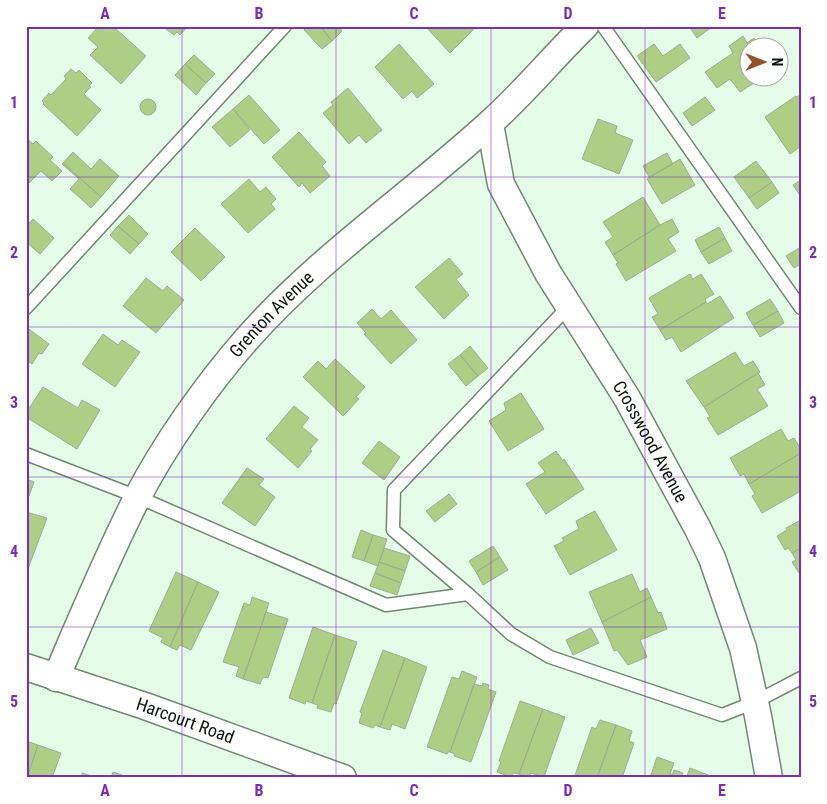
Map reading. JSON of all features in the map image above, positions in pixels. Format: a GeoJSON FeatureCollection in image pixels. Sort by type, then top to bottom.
{"type":"FeatureCollection","features":[{"type":"Feature","properties":{"kind":"street","name":"Grenton Avenue"},"geometry":{"type":"LineString","coordinates":[[56,678],[89,600],[138,497],[167,446],[246,340],[288,297],[348,242],[490,124],[585,26]]}},
{"type":"Feature","properties":{"kind":"street","name":"Crosswood Avenue"},"geometry":{"type":"LineString","coordinates":[[490,124],[501,184],[548,273],[626,398],[712,558],[743,648],[769,778]]}},
{"type":"Feature","properties":{"kind":"street","name":"Harcourt Road"},"geometry":{"type":"LineString","coordinates":[[26,667],[145,706],[343,778]]}},
{"type":"Feature","properties":{"kind":"lane"},"geometry":{"type":"LineString","coordinates":[[26,308],[285,26]]}},
{"type":"Feature","properties":{"kind":"lane"},"geometry":{"type":"LineString","coordinates":[[603,26],[801,308]]}},
{"type":"Feature","properties":{"kind":"lane"},"geometry":{"type":"LineString","coordinates":[[569,306],[394,490],[393,530],[512,634],[550,658],[722,715],[755,702],[801,678]]}},
{"type":"Feature","properties":{"kind":"lane"},"geometry":{"type":"LineString","coordinates":[[26,454],[138,497],[386,605],[468,594]]}},
{"type":"Feature","properties":{"kind":"building"},"geometry":{"type":"Polygon","coordinates":[[[99,26],[115,28],[146,56],[121,84],[90,55],[98,47],[88,38],[99,26]]]}},
{"type":"Feature","properties":{"kind":"building"},"geometry":{"type":"Polygon","coordinates":[[[162,26],[188,26],[180,35],[177,32],[174,35],[162,26]]]}},
{"type":"Feature","properties":{"kind":"building"},"geometry":{"type":"Polygon","coordinates":[[[308,26],[320,26],[332,41],[322,49],[304,30],[308,26]]]}},
{"type":"Feature","properties":{"kind":"building"},"geometry":{"type":"Polygon","coordinates":[[[320,26],[338,26],[342,31],[332,41],[320,26]]]}},
{"type":"Feature","properties":{"kind":"building"},"geometry":{"type":"Polygon","coordinates":[[[425,26],[477,26],[450,53],[425,26]]]}},
{"type":"Feature","properties":{"kind":"building"},"geometry":{"type":"Polygon","coordinates":[[[689,26],[713,26],[697,38],[689,26]]]}},
{"type":"Feature","properties":{"kind":"building"},"geometry":{"type":"Polygon","coordinates":[[[740,38],[740,88],[746,88],[740,92],[730,79],[717,88],[705,72],[733,53],[729,46],[740,38]]]}},
{"type":"Feature","properties":{"kind":"building"},"geometry":{"type":"Polygon","coordinates":[[[399,44],[434,84],[417,98],[412,91],[403,99],[375,67],[399,44]]]}},
{"type":"Feature","properties":{"kind":"building"},"geometry":{"type":"Polygon","coordinates":[[[654,44],[663,56],[680,44],[690,58],[656,82],[637,56],[654,44]]]}},
{"type":"Feature","properties":{"kind":"building"},"geometry":{"type":"Polygon","coordinates":[[[194,55],[215,74],[206,83],[185,64],[194,55]]]}},
{"type":"Feature","properties":{"kind":"building"},"geometry":{"type":"Polygon","coordinates":[[[185,64],[206,83],[196,95],[175,75],[185,64]]]}},
{"type":"Feature","properties":{"kind":"building"},"geometry":{"type":"Polygon","coordinates":[[[71,69],[76,73],[79,70],[92,83],[89,86],[91,87],[84,94],[101,110],[77,136],[42,101],[49,93],[51,95],[66,79],[64,76],[71,69]]]}},
{"type":"Feature","properties":{"kind":"building"},"geometry":{"type":"Polygon","coordinates":[[[348,88],[382,130],[366,143],[359,135],[349,144],[323,113],[333,105],[331,102],[348,88]]]}},
{"type":"Feature","properties":{"kind":"building"},"geometry":{"type":"Polygon","coordinates":[[[801,94],[801,146],[790,154],[765,117],[801,94]]]}},
{"type":"Feature","properties":{"kind":"building"},"geometry":{"type":"Polygon","coordinates":[[[249,95],[280,130],[264,144],[233,109],[249,95]]]}},
{"type":"Feature","properties":{"kind":"building"},"geometry":{"type":"Polygon","coordinates":[[[705,97],[715,110],[692,126],[683,113],[705,97]]]}},
{"type":"Feature","properties":{"kind":"building"},"geometry":{"type":"Polygon","coordinates":[[[145,99],[151,99],[156,104],[154,113],[145,115],[140,110],[140,104],[145,99]]]}},
{"type":"Feature","properties":{"kind":"building"},"geometry":{"type":"Polygon","coordinates":[[[233,109],[250,130],[230,147],[212,127],[233,109]]]}},
{"type":"Feature","properties":{"kind":"building"},"geometry":{"type":"Polygon","coordinates":[[[598,119],[617,126],[615,133],[633,140],[619,174],[582,159],[598,119]]]}},
{"type":"Feature","properties":{"kind":"building"},"geometry":{"type":"Polygon","coordinates":[[[299,132],[326,162],[322,166],[330,176],[310,193],[302,183],[299,187],[272,157],[299,132]]]}},
{"type":"Feature","properties":{"kind":"building"},"geometry":{"type":"Polygon","coordinates":[[[26,138],[33,144],[36,141],[53,157],[50,160],[62,171],[52,181],[41,171],[26,186],[26,138]]]}},
{"type":"Feature","properties":{"kind":"building"},"geometry":{"type":"Polygon","coordinates":[[[73,152],[91,169],[100,159],[119,176],[101,197],[63,163],[73,152]]]}},
{"type":"Feature","properties":{"kind":"building"},"geometry":{"type":"Polygon","coordinates":[[[667,153],[673,164],[649,177],[643,166],[667,153]]]}},
{"type":"Feature","properties":{"kind":"building"},"geometry":{"type":"Polygon","coordinates":[[[680,159],[695,185],[662,204],[647,179],[680,159]]]}},
{"type":"Feature","properties":{"kind":"building"},"geometry":{"type":"Polygon","coordinates":[[[756,161],[772,182],[749,198],[734,177],[756,161]]]}},
{"type":"Feature","properties":{"kind":"building"},"geometry":{"type":"Polygon","coordinates":[[[63,163],[101,197],[91,208],[70,189],[79,179],[63,163]]]}},
{"type":"Feature","properties":{"kind":"building"},"geometry":{"type":"Polygon","coordinates":[[[249,179],[260,192],[266,187],[276,199],[271,204],[275,209],[248,233],[221,204],[249,179]]]}},
{"type":"Feature","properties":{"kind":"building"},"geometry":{"type":"Polygon","coordinates":[[[801,180],[801,197],[793,185],[801,180]]]}},
{"type":"Feature","properties":{"kind":"building"},"geometry":{"type":"Polygon","coordinates":[[[772,182],[779,193],[757,209],[749,198],[772,182]]]}},
{"type":"Feature","properties":{"kind":"building"},"geometry":{"type":"Polygon","coordinates":[[[643,197],[660,225],[613,255],[605,242],[613,237],[603,222],[643,197]]]}},
{"type":"Feature","properties":{"kind":"building"},"geometry":{"type":"Polygon","coordinates":[[[129,215],[148,234],[139,244],[118,226],[129,215]]]}},
{"type":"Feature","properties":{"kind":"building"},"geometry":{"type":"Polygon","coordinates":[[[33,219],[54,238],[40,254],[26,242],[26,226],[33,219]]]}},
{"type":"Feature","properties":{"kind":"building"},"geometry":{"type":"Polygon","coordinates":[[[672,219],[679,232],[668,239],[676,251],[626,281],[613,255],[672,219]]]}},
{"type":"Feature","properties":{"kind":"building"},"geometry":{"type":"Polygon","coordinates":[[[118,226],[139,244],[130,254],[110,235],[118,226]]]}},
{"type":"Feature","properties":{"kind":"building"},"geometry":{"type":"Polygon","coordinates":[[[719,227],[725,238],[701,252],[695,240],[719,227]]]}},
{"type":"Feature","properties":{"kind":"building"},"geometry":{"type":"Polygon","coordinates":[[[195,228],[225,257],[201,281],[171,252],[195,228]]]}},
{"type":"Feature","properties":{"kind":"building"},"geometry":{"type":"Polygon","coordinates":[[[725,238],[732,251],[709,264],[701,252],[725,238]]]}},
{"type":"Feature","properties":{"kind":"building"},"geometry":{"type":"Polygon","coordinates":[[[801,247],[801,264],[794,268],[786,256],[801,247]]]}},
{"type":"Feature","properties":{"kind":"building"},"geometry":{"type":"Polygon","coordinates":[[[449,258],[463,274],[456,279],[469,295],[444,319],[415,287],[449,258]]]}},
{"type":"Feature","properties":{"kind":"building"},"geometry":{"type":"Polygon","coordinates":[[[690,274],[693,279],[701,274],[714,294],[705,299],[706,302],[660,330],[652,317],[658,314],[649,298],[690,274]]]}},
{"type":"Feature","properties":{"kind":"building"},"geometry":{"type":"Polygon","coordinates":[[[146,278],[163,291],[167,286],[184,300],[156,333],[123,306],[146,278]]]}},
{"type":"Feature","properties":{"kind":"building"},"geometry":{"type":"Polygon","coordinates":[[[720,296],[734,318],[681,352],[672,337],[666,340],[660,330],[706,302],[707,304],[720,296]]]}},
{"type":"Feature","properties":{"kind":"building"},"geometry":{"type":"Polygon","coordinates":[[[770,299],[778,311],[753,325],[746,313],[770,299]]]}},
{"type":"Feature","properties":{"kind":"building"},"geometry":{"type":"Polygon","coordinates":[[[372,309],[381,319],[391,310],[417,340],[391,364],[364,334],[366,333],[357,323],[372,309]]]}},
{"type":"Feature","properties":{"kind":"building"},"geometry":{"type":"Polygon","coordinates":[[[778,311],[784,323],[760,337],[753,325],[778,311]]]}},
{"type":"Feature","properties":{"kind":"building"},"geometry":{"type":"Polygon","coordinates":[[[26,327],[49,344],[42,354],[39,353],[32,364],[26,360],[26,327]]]}},
{"type":"Feature","properties":{"kind":"building"},"geometry":{"type":"Polygon","coordinates":[[[103,334],[118,345],[122,340],[140,352],[115,387],[82,364],[103,334]]]}},
{"type":"Feature","properties":{"kind":"building"},"geometry":{"type":"Polygon","coordinates":[[[470,346],[488,368],[478,376],[460,355],[470,346]]]}},
{"type":"Feature","properties":{"kind":"building"},"geometry":{"type":"Polygon","coordinates":[[[735,352],[744,366],[753,361],[760,372],[704,407],[686,381],[735,352]]]}},
{"type":"Feature","properties":{"kind":"building"},"geometry":{"type":"Polygon","coordinates":[[[460,355],[478,376],[466,386],[448,364],[460,355]]]}},
{"type":"Feature","properties":{"kind":"building"},"geometry":{"type":"Polygon","coordinates":[[[335,359],[365,387],[356,397],[359,399],[343,416],[303,377],[318,361],[326,369],[335,359]]]}},
{"type":"Feature","properties":{"kind":"building"},"geometry":{"type":"Polygon","coordinates":[[[758,373],[765,385],[757,389],[768,406],[718,435],[707,418],[710,417],[704,407],[758,373]]]}},
{"type":"Feature","properties":{"kind":"building"},"geometry":{"type":"Polygon","coordinates":[[[43,387],[78,408],[82,400],[100,410],[77,449],[26,417],[26,413],[43,387]]]}},
{"type":"Feature","properties":{"kind":"building"},"geometry":{"type":"Polygon","coordinates":[[[521,393],[544,429],[508,451],[489,421],[506,410],[504,403],[521,393]]]}},
{"type":"Feature","properties":{"kind":"building"},"geometry":{"type":"Polygon","coordinates":[[[294,406],[309,418],[302,427],[318,440],[310,449],[312,451],[298,468],[266,439],[294,406]]]}},
{"type":"Feature","properties":{"kind":"building"},"geometry":{"type":"Polygon","coordinates":[[[781,429],[788,441],[794,438],[801,449],[801,453],[749,484],[744,474],[740,476],[730,458],[781,429]]]}},
{"type":"Feature","properties":{"kind":"building"},"geometry":{"type":"Polygon","coordinates":[[[379,441],[400,457],[384,480],[362,463],[379,441]]]}},
{"type":"Feature","properties":{"kind":"building"},"geometry":{"type":"Polygon","coordinates":[[[556,451],[563,461],[564,459],[584,489],[546,514],[526,484],[545,472],[538,463],[556,451]]]}},
{"type":"Feature","properties":{"kind":"building"},"geometry":{"type":"Polygon","coordinates":[[[801,453],[801,491],[762,513],[752,496],[755,494],[749,484],[801,453]]]}},
{"type":"Feature","properties":{"kind":"building"},"geometry":{"type":"Polygon","coordinates":[[[247,468],[264,479],[259,485],[275,497],[255,526],[222,503],[247,468]]]}},
{"type":"Feature","properties":{"kind":"building"},"geometry":{"type":"Polygon","coordinates":[[[26,479],[34,482],[26,504],[26,479]]]}},
{"type":"Feature","properties":{"kind":"building"},"geometry":{"type":"Polygon","coordinates":[[[449,494],[457,504],[435,522],[426,511],[449,494]]]}},
{"type":"Feature","properties":{"kind":"building"},"geometry":{"type":"Polygon","coordinates":[[[595,511],[617,550],[570,575],[554,546],[564,541],[562,538],[579,529],[576,521],[595,511]]]}},
{"type":"Feature","properties":{"kind":"building"},"geometry":{"type":"Polygon","coordinates":[[[26,512],[47,518],[26,574],[26,512]]]}},
{"type":"Feature","properties":{"kind":"building"},"geometry":{"type":"Polygon","coordinates":[[[801,520],[801,548],[792,553],[788,548],[785,550],[777,536],[787,530],[786,528],[801,520]]]}},
{"type":"Feature","properties":{"kind":"building"},"geometry":{"type":"Polygon","coordinates":[[[361,530],[373,535],[364,561],[352,557],[361,530]]]}},
{"type":"Feature","properties":{"kind":"building"},"geometry":{"type":"Polygon","coordinates":[[[373,535],[387,539],[378,566],[364,561],[373,535]]]}},
{"type":"Feature","properties":{"kind":"building"},"geometry":{"type":"Polygon","coordinates":[[[493,546],[500,557],[476,572],[469,561],[493,546]]]}},
{"type":"Feature","properties":{"kind":"building"},"geometry":{"type":"Polygon","coordinates":[[[384,548],[410,556],[405,571],[379,562],[384,548]]]}},
{"type":"Feature","properties":{"kind":"building"},"geometry":{"type":"Polygon","coordinates":[[[801,548],[801,572],[799,573],[792,562],[796,560],[792,553],[801,548]]]}},
{"type":"Feature","properties":{"kind":"building"},"geometry":{"type":"Polygon","coordinates":[[[500,557],[508,570],[483,585],[476,572],[500,557]]]}},
{"type":"Feature","properties":{"kind":"building"},"geometry":{"type":"Polygon","coordinates":[[[379,562],[405,571],[401,583],[375,573],[379,562]]]}},
{"type":"Feature","properties":{"kind":"building"},"geometry":{"type":"Polygon","coordinates":[[[176,572],[198,582],[170,647],[161,642],[163,638],[149,631],[176,572]]]}},
{"type":"Feature","properties":{"kind":"building"},"geometry":{"type":"Polygon","coordinates":[[[375,573],[401,583],[397,595],[370,586],[375,573]]]}},
{"type":"Feature","properties":{"kind":"building"},"geometry":{"type":"Polygon","coordinates":[[[632,574],[640,592],[647,588],[651,597],[602,622],[589,592],[632,574]]]}},
{"type":"Feature","properties":{"kind":"building"},"geometry":{"type":"Polygon","coordinates":[[[198,582],[219,592],[191,650],[180,645],[177,650],[170,647],[198,582]]]}},
{"type":"Feature","properties":{"kind":"building"},"geometry":{"type":"Polygon","coordinates":[[[252,597],[269,603],[243,679],[236,676],[239,667],[223,662],[244,603],[250,605],[252,597]]]}},
{"type":"Feature","properties":{"kind":"building"},"geometry":{"type":"Polygon","coordinates":[[[651,597],[658,613],[661,612],[667,629],[640,640],[647,657],[628,665],[617,650],[614,651],[602,622],[651,597]]]}},
{"type":"Feature","properties":{"kind":"building"},"geometry":{"type":"Polygon","coordinates":[[[266,612],[288,619],[268,678],[263,677],[260,684],[243,679],[266,612]]]}},
{"type":"Feature","properties":{"kind":"building"},"geometry":{"type":"Polygon","coordinates":[[[313,627],[335,635],[312,703],[306,701],[305,704],[289,698],[313,627]]]}},
{"type":"Feature","properties":{"kind":"building"},"geometry":{"type":"Polygon","coordinates":[[[591,628],[599,643],[573,655],[566,640],[591,628]]]}},
{"type":"Feature","properties":{"kind":"building"},"geometry":{"type":"Polygon","coordinates":[[[335,635],[357,642],[336,704],[334,703],[331,712],[317,708],[318,705],[312,703],[335,635]]]}},
{"type":"Feature","properties":{"kind":"building"},"geometry":{"type":"Polygon","coordinates":[[[383,650],[405,658],[380,727],[375,725],[373,728],[359,723],[362,713],[360,712],[383,650]]]}},
{"type":"Feature","properties":{"kind":"building"},"geometry":{"type":"Polygon","coordinates":[[[405,658],[427,667],[405,729],[392,724],[390,730],[380,727],[405,658]]]}},
{"type":"Feature","properties":{"kind":"building"},"geometry":{"type":"Polygon","coordinates":[[[462,671],[477,677],[450,752],[447,754],[427,747],[452,677],[459,679],[462,671]]]}},
{"type":"Feature","properties":{"kind":"building"},"geometry":{"type":"Polygon","coordinates":[[[483,683],[489,685],[488,689],[496,692],[471,762],[454,756],[455,754],[450,752],[474,684],[482,686],[483,683]]]}},
{"type":"Feature","properties":{"kind":"building"},"geometry":{"type":"Polygon","coordinates":[[[520,701],[543,709],[519,774],[513,773],[511,777],[497,772],[520,701]]]}},
{"type":"Feature","properties":{"kind":"building"},"geometry":{"type":"Polygon","coordinates":[[[543,709],[565,717],[544,777],[531,773],[528,778],[519,774],[543,709]]]}},
{"type":"Feature","properties":{"kind":"building"},"geometry":{"type":"Polygon","coordinates":[[[600,720],[616,725],[597,778],[574,778],[592,727],[596,729],[600,720]]]}},
{"type":"Feature","properties":{"kind":"building"},"geometry":{"type":"Polygon","coordinates":[[[616,725],[632,731],[629,741],[634,743],[622,778],[597,778],[616,725]]]}},
{"type":"Feature","properties":{"kind":"building"},"geometry":{"type":"Polygon","coordinates":[[[26,741],[38,745],[27,778],[26,778],[26,741]]]}},
{"type":"Feature","properties":{"kind":"building"},"geometry":{"type":"Polygon","coordinates":[[[38,745],[61,753],[52,778],[27,778],[38,745]]]}},
{"type":"Feature","properties":{"kind":"building"},"geometry":{"type":"Polygon","coordinates":[[[657,757],[674,763],[670,774],[673,774],[674,770],[683,773],[681,777],[683,778],[650,778],[657,757]]]}},
{"type":"Feature","properties":{"kind":"building"},"geometry":{"type":"Polygon","coordinates":[[[690,768],[716,778],[686,778],[690,768]]]}},
{"type":"Feature","properties":{"kind":"building"},"geometry":{"type":"Polygon","coordinates":[[[113,772],[130,778],[111,778],[113,772]]]}},
{"type":"Feature","properties":{"kind":"building"},"geometry":{"type":"Polygon","coordinates":[[[82,773],[98,778],[81,778],[82,773]]]}}]}
